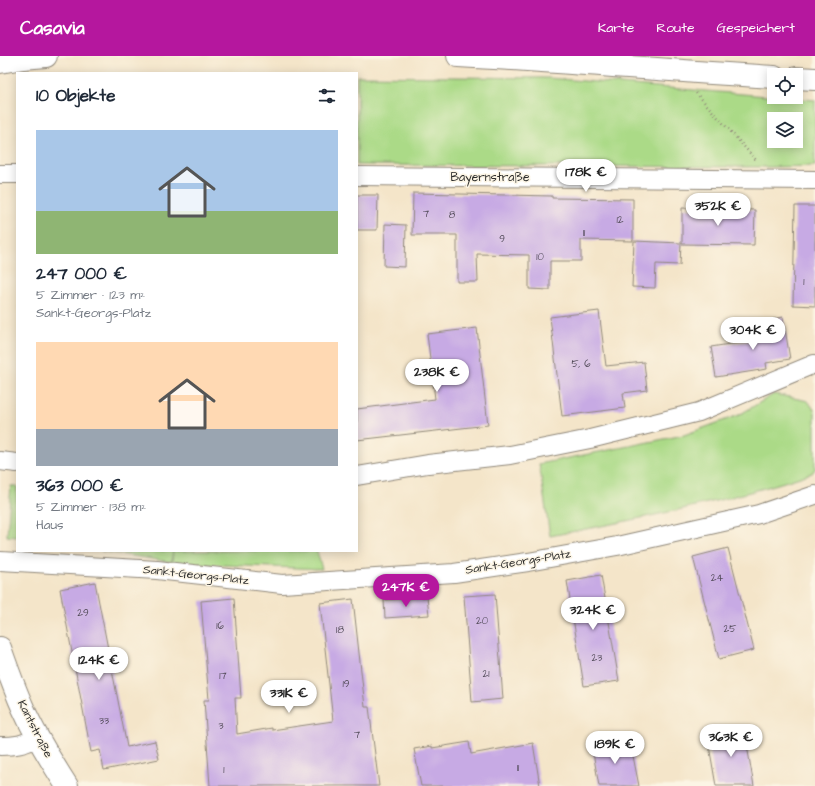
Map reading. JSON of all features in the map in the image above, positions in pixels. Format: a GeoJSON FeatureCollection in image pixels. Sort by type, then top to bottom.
{"type":"FeatureCollection","features":[{"type":"Feature","properties":{"kind":"street"},"geometry":{"type":"LineString","coordinates":[[0,62],[46,56]]}},
{"type":"Feature","properties":{"kind":"street"},"geometry":{"type":"LineString","coordinates":[[458,56],[549,58],[677,71],[767,77]]}},
{"type":"Feature","properties":{"kind":"street"},"geometry":{"type":"LineString","coordinates":[[803,78],[815,79]]}},
{"type":"Feature","properties":{"kind":"street"},"geometry":{"type":"LineString","coordinates":[[0,174],[16,174]]}},
{"type":"Feature","properties":{"kind":"street","name":"Bayernstraße"},"geometry":{"type":"LineString","coordinates":[[358,176],[815,180]]}},
{"type":"Feature","properties":{"kind":"street"},"geometry":{"type":"LineString","coordinates":[[358,476],[428,464],[510,455],[590,439],[699,412],[815,364]]}},
{"type":"Feature","properties":{"kind":"street"},"geometry":{"type":"LineString","coordinates":[[0,461],[16,463]]}},
{"type":"Feature","properties":{"kind":"street","name":"Sankt-Georgs-Platz"},"geometry":{"type":"LineString","coordinates":[[0,561],[157,570],[282,584],[454,573],[528,562],[617,546],[758,514],[815,495]]}},
{"type":"Feature","properties":{"kind":"street","name":"Kantstraße"},"geometry":{"type":"LineString","coordinates":[[0,648],[23,709],[37,737],[67,786]]}},
{"type":"Feature","properties":{"kind":"street"},"geometry":{"type":"LineString","coordinates":[[0,746],[17,746],[30,742],[37,737]]}},
{"type":"Feature","properties":{"kind":"path"},"geometry":{"type":"LineString","coordinates":[[677,71],[773,180]]}},
{"type":"Feature","properties":{"kind":"green space"},"geometry":{"type":"Polygon","coordinates":[[[358,76],[548,78],[767,96],[767,104],[803,104],[803,99],[815,100],[815,166],[358,165],[358,76]]]}},
{"type":"Feature","properties":{"kind":"green space"},"geometry":{"type":"Polygon","coordinates":[[[774,394],[808,401],[815,411],[815,469],[812,473],[748,493],[715,501],[550,536],[539,464],[684,435],[739,415],[774,394]]]}},
{"type":"Feature","properties":{"kind":"green space"},"geometry":{"type":"Polygon","coordinates":[[[11,486],[16,486],[16,537],[7,536],[11,486]]]}},
{"type":"Feature","properties":{"kind":"green space"},"geometry":{"type":"Polygon","coordinates":[[[107,552],[173,552],[171,562],[107,552]]]}},
{"type":"Feature","properties":{"kind":"green space"},"geometry":{"type":"Polygon","coordinates":[[[173,552],[317,552],[322,569],[172,563],[173,552]]]}},
{"type":"Feature","properties":{"kind":"building"},"geometry":{"type":"Polygon","coordinates":[[[413,193],[552,196],[552,198],[633,199],[633,241],[581,240],[581,261],[550,261],[550,290],[529,289],[529,255],[477,254],[478,282],[457,282],[457,235],[412,235],[413,193]]]}},
{"type":"Feature","properties":{"kind":"building"},"geometry":{"type":"Polygon","coordinates":[[[358,195],[378,195],[377,230],[358,230],[358,195]]]}},
{"type":"Feature","properties":{"kind":"building"},"geometry":{"type":"Polygon","coordinates":[[[795,206],[815,206],[815,306],[793,305],[795,206]]]}},
{"type":"Feature","properties":{"kind":"building"},"geometry":{"type":"Polygon","coordinates":[[[682,208],[755,210],[754,245],[682,244],[682,208]]]}},
{"type":"Feature","properties":{"kind":"building"},"geometry":{"type":"Polygon","coordinates":[[[385,224],[406,225],[405,267],[384,266],[385,224]]]}},
{"type":"Feature","properties":{"kind":"building"},"geometry":{"type":"Polygon","coordinates":[[[634,241],[681,243],[680,265],[656,264],[655,288],[632,287],[634,241]]]}},
{"type":"Feature","properties":{"kind":"building"},"geometry":{"type":"Polygon","coordinates":[[[599,311],[606,366],[644,362],[647,390],[623,393],[625,408],[562,416],[550,317],[599,311]]]}},
{"type":"Feature","properties":{"kind":"building"},"geometry":{"type":"Polygon","coordinates":[[[783,317],[790,359],[766,363],[767,369],[716,377],[711,347],[761,339],[758,322],[783,317]]]}},
{"type":"Feature","properties":{"kind":"building"},"geometry":{"type":"Polygon","coordinates":[[[477,328],[488,425],[358,440],[358,409],[435,399],[427,334],[477,328]]]}},
{"type":"Feature","properties":{"kind":"building"},"geometry":{"type":"Polygon","coordinates":[[[728,548],[754,650],[719,659],[693,557],[728,548]]]}},
{"type":"Feature","properties":{"kind":"building"},"geometry":{"type":"Polygon","coordinates":[[[601,575],[619,681],[584,686],[567,581],[601,575]]]}},
{"type":"Feature","properties":{"kind":"building"},"geometry":{"type":"Polygon","coordinates":[[[95,582],[127,747],[155,741],[159,759],[104,770],[100,750],[91,752],[60,589],[95,582]]]}},
{"type":"Feature","properties":{"kind":"building"},"geometry":{"type":"Polygon","coordinates":[[[495,594],[503,699],[472,702],[464,596],[495,594]]]}},
{"type":"Feature","properties":{"kind":"building"},"geometry":{"type":"Polygon","coordinates":[[[427,597],[429,615],[385,618],[384,600],[427,597]]]}},
{"type":"Feature","properties":{"kind":"building"},"geometry":{"type":"Polygon","coordinates":[[[234,598],[241,698],[235,698],[237,734],[272,728],[272,730],[333,721],[320,603],[353,599],[365,707],[369,707],[379,786],[210,786],[204,700],[209,700],[201,601],[234,598]]]}},
{"type":"Feature","properties":{"kind":"building"},"geometry":{"type":"Polygon","coordinates":[[[744,728],[754,786],[716,786],[707,734],[744,728]]]}},
{"type":"Feature","properties":{"kind":"building"},"geometry":{"type":"Polygon","coordinates":[[[630,741],[639,786],[599,786],[592,747],[630,741]]]}},
{"type":"Feature","properties":{"kind":"building"},"geometry":{"type":"Polygon","coordinates":[[[469,742],[471,754],[533,743],[540,786],[421,786],[414,749],[432,746],[432,748],[469,742]]]}}]}
